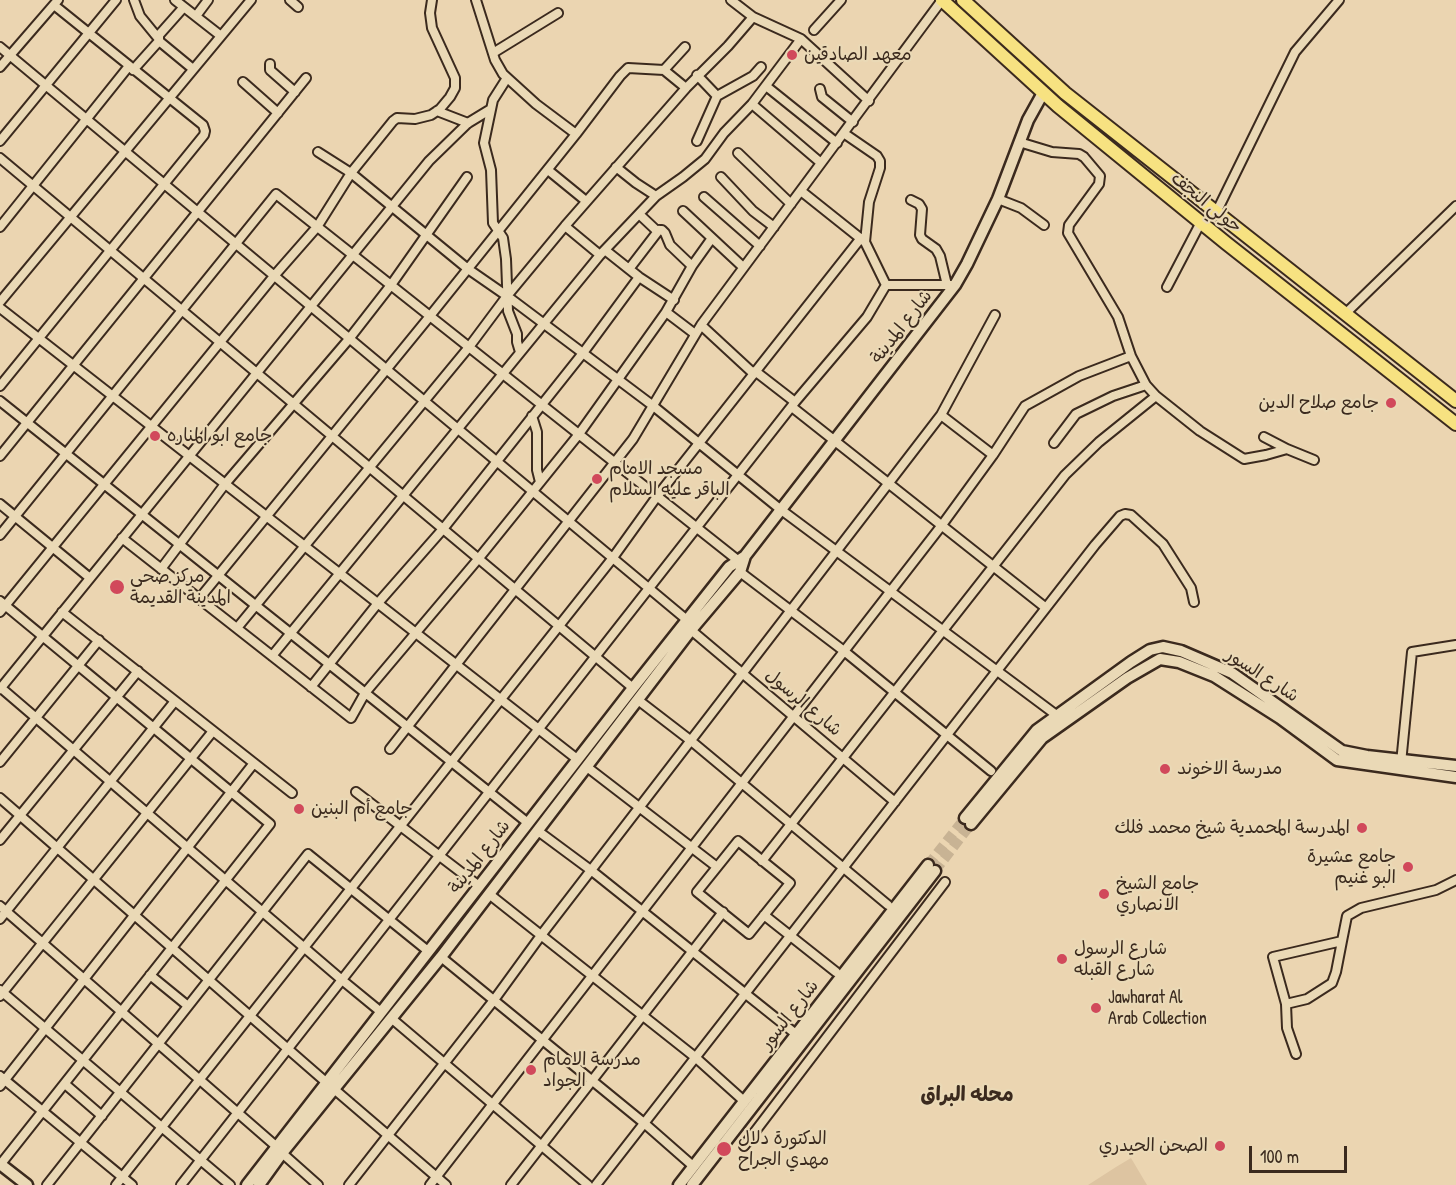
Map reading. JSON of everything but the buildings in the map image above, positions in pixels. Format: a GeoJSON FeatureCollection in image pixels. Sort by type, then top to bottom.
{"type":"FeatureCollection","features":[{"type":"Feature","properties":{"kind":"main road","name":"حولي النجف"},"geometry":{"type":"LineString","coordinates":[[942,0],[959,3],[1043,93],[1221,239],[1456,424]]}},
{"type":"Feature","properties":{"kind":"main road"},"geometry":{"type":"LineString","coordinates":[[959,3],[1065,93],[1456,401]]}},
{"type":"Feature","properties":{"kind":"main road","name":"شارع المدينة"},"geometry":{"type":"LineString","coordinates":[[247,1185],[331,1086],[386,1015],[428,951],[633,688],[741,563],[968,264],[998,199],[1028,120],[1043,93]]}},
{"type":"Feature","properties":{"kind":"main road"},"geometry":{"type":"LineString","coordinates":[[1201,222],[1207,224],[1212,220],[1214,211]]}},
{"type":"Feature","properties":{"kind":"main road"},"geometry":{"type":"LineString","coordinates":[[1221,239],[1218,233],[1220,227],[1226,224],[1232,225]]}},
{"type":"Feature","properties":{"kind":"main road","name":"شارع المدينة"},"geometry":{"type":"LineString","coordinates":[[386,1015],[441,957],[638,700],[689,625]]}},
{"type":"Feature","properties":{"kind":"main road","name":"شارع السور"},"geometry":{"type":"LineString","coordinates":[[968,821],[1029,738],[1060,718],[1150,650],[1163,647],[1172,648],[1232,673],[1342,751],[1456,777]]}},
{"type":"Feature","properties":{"kind":"main road","name":"شارع السور"},"geometry":{"type":"LineString","coordinates":[[1401,765],[1456,766]]}},
{"type":"Feature","properties":{"kind":"main road","name":"شارع السور"},"geometry":{"type":"LineString","coordinates":[[679,1185],[796,1034],[931,868],[692,1185]]}},
{"type":"Feature","properties":{"kind":"main road","name":"شارع المدينة"},"geometry":{"type":"LineString","coordinates":[[259,1185],[279,1150]]}},
{"type":"Feature","properties":{"kind":"main road"},"geometry":{"type":"LineString","coordinates":[[0,1164],[27,1185]]}},
{"type":"Feature","properties":{"kind":"street"},"geometry":{"type":"LineString","coordinates":[[0,141],[116,0]]}},
{"type":"Feature","properties":{"kind":"street"},"geometry":{"type":"LineString","coordinates":[[134,0],[140,16],[158,39],[193,69]]}},
{"type":"Feature","properties":{"kind":"street"},"geometry":{"type":"LineString","coordinates":[[175,0],[221,36]]}},
{"type":"Feature","properties":{"kind":"street"},"geometry":{"type":"LineString","coordinates":[[196,15],[208,0]]}},
{"type":"Feature","properties":{"kind":"street"},"geometry":{"type":"LineString","coordinates":[[0,302],[250,0]]}},
{"type":"Feature","properties":{"kind":"street"},"geometry":{"type":"LineString","coordinates":[[290,0],[298,7]]}},
{"type":"Feature","properties":{"kind":"street"},"geometry":{"type":"LineString","coordinates":[[0,1164],[270,824],[43,636],[2,606],[317,227],[351,173],[395,119],[421,118],[437,111],[453,93],[455,83],[448,61],[432,28],[430,13],[432,0]]}},
{"type":"Feature","properties":{"kind":"street"},"geometry":{"type":"LineString","coordinates":[[476,0],[497,65],[507,78],[536,104],[576,134]]}},
{"type":"Feature","properties":{"kind":"street"},"geometry":{"type":"LineString","coordinates":[[731,0],[753,17],[801,39],[869,101]]}},
{"type":"Feature","properties":{"kind":"street"},"geometry":{"type":"LineString","coordinates":[[814,30],[841,0]]}},
{"type":"Feature","properties":{"kind":"street"},"geometry":{"type":"LineString","coordinates":[[390,749],[633,439],[701,325],[845,134],[942,0]]}},
{"type":"Feature","properties":{"kind":"street"},"geometry":{"type":"LineString","coordinates":[[1214,211],[1295,52],[1339,0]]}},
{"type":"Feature","properties":{"kind":"street"},"geometry":{"type":"LineString","coordinates":[[0,67],[56,2],[131,68],[203,125],[205,131],[0,386]]}},
{"type":"Feature","properties":{"kind":"street"},"geometry":{"type":"LineString","coordinates":[[0,227],[86,119],[183,8]]}},
{"type":"Feature","properties":{"kind":"street"},"geometry":{"type":"LineString","coordinates":[[493,53],[558,13]]}},
{"type":"Feature","properties":{"kind":"street"},"geometry":{"type":"LineString","coordinates":[[237,628],[469,347],[507,296],[586,201],[697,75],[728,46],[753,17]]}},
{"type":"Feature","properties":{"kind":"street"},"geometry":{"type":"LineString","coordinates":[[272,656],[602,252],[656,196],[705,159],[723,134],[752,104],[801,39]]}},
{"type":"Feature","properties":{"kind":"street","name":"شارع الرسول"},"geometry":{"type":"LineString","coordinates":[[0,47],[648,589],[895,802]]}},
{"type":"Feature","properties":{"kind":"street"},"geometry":{"type":"LineString","coordinates":[[664,70],[685,48]]}},
{"type":"Feature","properties":{"kind":"street"},"geometry":{"type":"LineString","coordinates":[[270,64],[270,70],[295,92]]}},
{"type":"Feature","properties":{"kind":"street"},"geometry":{"type":"LineString","coordinates":[[697,141],[717,96],[753,76],[761,67]]}},
{"type":"Feature","properties":{"kind":"street"},"geometry":{"type":"LineString","coordinates":[[199,599],[499,231],[628,68],[664,70],[686,88]]}},
{"type":"Feature","properties":{"kind":"street"},"geometry":{"type":"LineString","coordinates":[[697,75],[717,96]]}},
{"type":"Feature","properties":{"kind":"street"},"geometry":{"type":"LineString","coordinates":[[0,456],[306,78]]}},
{"type":"Feature","properties":{"kind":"street"},"geometry":{"type":"LineString","coordinates":[[507,78],[493,100],[484,143],[491,170],[492,219],[504,242],[509,315],[517,335],[516,342],[520,352]]}},
{"type":"Feature","properties":{"kind":"street"},"geometry":{"type":"LineString","coordinates":[[243,82],[278,113]]}},
{"type":"Feature","properties":{"kind":"street"},"geometry":{"type":"LineString","coordinates":[[766,86],[837,143]]}},
{"type":"Feature","properties":{"kind":"street"},"geometry":{"type":"LineString","coordinates":[[820,89],[822,97],[853,122]]}},
{"type":"Feature","properties":{"kind":"street"},"geometry":{"type":"LineString","coordinates":[[752,104],[821,163]]}},
{"type":"Feature","properties":{"kind":"street"},"geometry":{"type":"LineString","coordinates":[[491,109],[468,123],[438,151],[0,688],[304,948],[444,1062],[588,1185]]}},
{"type":"Feature","properties":{"kind":"street"},"geometry":{"type":"LineString","coordinates":[[437,111],[468,123]]}},
{"type":"Feature","properties":{"kind":"street"},"geometry":{"type":"LineString","coordinates":[[116,1185],[612,559],[699,442],[863,240],[869,202],[880,168],[880,161],[877,156],[845,134]]}},
{"type":"Feature","properties":{"kind":"street"},"geometry":{"type":"LineString","coordinates":[[1019,142],[1052,152],[1079,154],[1100,176],[1099,184],[1069,225],[1068,233],[1118,316],[1131,356],[1146,385],[1156,396],[1200,431],[1244,459],[1287,449]]}},
{"type":"Feature","properties":{"kind":"street"},"geometry":{"type":"LineString","coordinates":[[318,152],[351,173],[468,269],[652,405],[780,509],[1060,718]]}},
{"type":"Feature","properties":{"kind":"street"},"geometry":{"type":"LineString","coordinates":[[738,153],[790,204]]}},
{"type":"Feature","properties":{"kind":"street"},"geometry":{"type":"LineString","coordinates":[[0,158],[633,688]]}},
{"type":"Feature","properties":{"kind":"street"},"geometry":{"type":"LineString","coordinates":[[616,167],[656,196]]}},
{"type":"Feature","properties":{"kind":"street"},"geometry":{"type":"LineString","coordinates":[[548,170],[586,201]]}},
{"type":"Feature","properties":{"kind":"street"},"geometry":{"type":"LineString","coordinates":[[161,569],[181,546],[225,484],[349,339],[391,285],[467,177]]}},
{"type":"Feature","properties":{"kind":"street"},"geometry":{"type":"LineString","coordinates":[[722,177],[753,211],[774,227]]}},
{"type":"Feature","properties":{"kind":"street"},"geometry":{"type":"LineString","coordinates":[[801,190],[863,240],[886,285]]}},
{"type":"Feature","properties":{"kind":"street"},"geometry":{"type":"LineString","coordinates":[[0,535],[276,194],[658,495],[741,563],[790,612],[844,651],[991,771]]}},
{"type":"Feature","properties":{"kind":"street"},"geometry":{"type":"LineString","coordinates":[[704,197],[760,246]]}},
{"type":"Feature","properties":{"kind":"street"},"geometry":{"type":"LineString","coordinates":[[998,199],[1021,208],[1044,225]]}},
{"type":"Feature","properties":{"kind":"street"},"geometry":{"type":"LineString","coordinates":[[886,285],[951,285],[936,249],[921,239],[922,209],[919,204],[911,200]]}},
{"type":"Feature","properties":{"kind":"street"},"geometry":{"type":"LineString","coordinates":[[1346,314],[1456,206]]}},
{"type":"Feature","properties":{"kind":"street"},"geometry":{"type":"LineString","coordinates":[[683,211],[743,267]]}},
{"type":"Feature","properties":{"kind":"street"},"geometry":{"type":"LineString","coordinates":[[639,214],[659,231],[662,230],[670,245],[692,266]]}},
{"type":"Feature","properties":{"kind":"street"},"geometry":{"type":"LineString","coordinates":[[1167,287],[1201,222]]}},
{"type":"Feature","properties":{"kind":"street"},"geometry":{"type":"LineString","coordinates":[[565,226],[674,300]]}},
{"type":"Feature","properties":{"kind":"street"},"geometry":{"type":"LineString","coordinates":[[629,269],[659,231]]}},
{"type":"Feature","properties":{"kind":"street"},"geometry":{"type":"LineString","coordinates":[[122,538],[351,718],[365,693],[479,558],[579,434],[666,312],[692,266],[712,238]]}},
{"type":"Feature","properties":{"kind":"street"},"geometry":{"type":"LineString","coordinates":[[311,687],[378,603],[443,529],[583,353],[639,277]]}},
{"type":"Feature","properties":{"kind":"street"},"geometry":{"type":"LineString","coordinates":[[181,1185],[696,527],[867,317],[886,285]]}},
{"type":"Feature","properties":{"kind":"street"},"geometry":{"type":"LineString","coordinates":[[0,308],[577,759]]}},
{"type":"Feature","properties":{"kind":"street"},"geometry":{"type":"LineString","coordinates":[[666,312],[695,334]]}},
{"type":"Feature","properties":{"kind":"street"},"geometry":{"type":"LineString","coordinates":[[349,1185],[494,1000],[690,740],[941,415],[995,315]]}},
{"type":"Feature","properties":{"kind":"street"},"geometry":{"type":"LineString","coordinates":[[701,325],[835,440],[1046,608]]}},
{"type":"Feature","properties":{"kind":"street"},"geometry":{"type":"LineString","coordinates":[[430,1185],[942,525],[1025,406],[1079,376],[1131,356]]}},
{"type":"Feature","properties":{"kind":"street"},"geometry":{"type":"LineString","coordinates":[[1054,442],[1076,414],[1113,396],[1146,385]]}},
{"type":"Feature","properties":{"kind":"street"},"geometry":{"type":"LineString","coordinates":[[762,861],[1065,475],[1099,442],[1156,396]]}},
{"type":"Feature","properties":{"kind":"street"},"geometry":{"type":"LineString","coordinates":[[0,401],[528,823]]}},
{"type":"Feature","properties":{"kind":"street"},"geometry":{"type":"LineString","coordinates":[[941,415],[993,455]]}},
{"type":"Feature","properties":{"kind":"street"},"geometry":{"type":"LineString","coordinates":[[532,416],[537,432],[537,470],[540,482]]}},
{"type":"Feature","properties":{"kind":"street"},"geometry":{"type":"LineString","coordinates":[[1264,437],[1314,460]]}},
{"type":"Feature","properties":{"kind":"street"},"geometry":{"type":"LineString","coordinates":[[0,504],[90,578]]}},
{"type":"Feature","properties":{"kind":"street"},"geometry":{"type":"LineString","coordinates":[[596,1185],[1120,516],[1131,515],[1163,544],[1191,588],[1194,602]]}},
{"type":"Feature","properties":{"kind":"street"},"geometry":{"type":"LineString","coordinates":[[62,612],[292,793]]}},
{"type":"Feature","properties":{"kind":"street"},"geometry":{"type":"LineString","coordinates":[[0,762],[99,640]]}},
{"type":"Feature","properties":{"kind":"street"},"geometry":{"type":"LineString","coordinates":[[1401,765],[1412,652],[1456,645]]}},
{"type":"Feature","properties":{"kind":"street"},"geometry":{"type":"LineString","coordinates":[[0,840],[138,671]]}},
{"type":"Feature","properties":{"kind":"street"},"geometry":{"type":"LineString","coordinates":[[638,700],[690,740],[888,906]]}},
{"type":"Feature","properties":{"kind":"street"},"geometry":{"type":"LineString","coordinates":[[0,919],[3,909],[57,848],[176,701]]}},
{"type":"Feature","properties":{"kind":"street"},"geometry":{"type":"LineString","coordinates":[[213,731],[1,993],[230,1185]]}},
{"type":"Feature","properties":{"kind":"street"},"geometry":{"type":"LineString","coordinates":[[132,1185],[2,1080],[45,1029],[254,763]]}},
{"type":"Feature","properties":{"kind":"street"},"geometry":{"type":"LineString","coordinates":[[587,767],[717,867]]}},
{"type":"Feature","properties":{"kind":"street"},"geometry":{"type":"LineString","coordinates":[[356,792],[479,886]]}},
{"type":"Feature","properties":{"kind":"street"},"geometry":{"type":"LineString","coordinates":[[0,798],[447,1185]]}},
{"type":"Feature","properties":{"kind":"street"},"geometry":{"type":"LineString","coordinates":[[538,831],[643,910],[796,1034]]}},
{"type":"Feature","properties":{"kind":"street"},"geometry":{"type":"LineString","coordinates":[[738,842],[762,861],[790,883],[749,933],[697,892],[738,842]]}},
{"type":"Feature","properties":{"kind":"street"},"geometry":{"type":"LineString","coordinates":[[47,1185],[308,854],[428,951]]}},
{"type":"Feature","properties":{"kind":"street"},"geometry":{"type":"LineString","coordinates":[[1286,1004],[1313,996],[1332,983],[1347,916],[1356,911],[1436,890],[1456,880]]}},
{"type":"Feature","properties":{"kind":"street"},"geometry":{"type":"LineString","coordinates":[[744,1146],[945,882]]}},
{"type":"Feature","properties":{"kind":"street"},"geometry":{"type":"LineString","coordinates":[[489,894],[695,1057],[744,1101]]}},
{"type":"Feature","properties":{"kind":"street"},"geometry":{"type":"LineString","coordinates":[[3,909],[318,1185]]}},
{"type":"Feature","properties":{"kind":"street"},"geometry":{"type":"LineString","coordinates":[[511,1185],[723,912]]}},
{"type":"Feature","properties":{"kind":"street"},"geometry":{"type":"LineString","coordinates":[[764,915],[836,972]]}},
{"type":"Feature","properties":{"kind":"street"},"geometry":{"type":"LineString","coordinates":[[1296,1054],[1287,1028],[1286,1004],[1273,957],[1342,941]]}},
{"type":"Feature","properties":{"kind":"street"},"geometry":{"type":"LineString","coordinates":[[441,957],[644,1123],[693,1166]]}},
{"type":"Feature","properties":{"kind":"street"},"geometry":{"type":"LineString","coordinates":[[150,975],[188,1006]]}},
{"type":"Feature","properties":{"kind":"street"},"geometry":{"type":"LineString","coordinates":[[65,1084],[102,1116]]}},
{"type":"Feature","properties":{"kind":"shaded area"},"geometry":{"type":"Polygon","coordinates":[[[1131,1158],[1147,1185],[1088,1185],[1116,1167],[1131,1158]]]}},
{"type":"Feature","properties":{"kind":"tunnel"},"geometry":{"type":"LineString","coordinates":[[928,865],[965,818]]}},
{"type":"Feature","properties":{"kind":"tunnel"},"geometry":{"type":"LineString","coordinates":[[935,871],[971,824]]}},
{"type":"Feature","properties":{"kind":"place","name":"معهد الصادقين"},"geometry":{"type":"Point","coordinates":[792,55]}},
{"type":"Feature","properties":{"kind":"place","name":"جامع صلاح الدين"},"geometry":{"type":"Point","coordinates":[1391,403]}},
{"type":"Feature","properties":{"kind":"place","name":"جامع ابو المناره"},"geometry":{"type":"Point","coordinates":[155,436]}},
{"type":"Feature","properties":{"kind":"place","name":"مسجد الامام الباقر عليه السلام"},"geometry":{"type":"Point","coordinates":[597,479]}},
{"type":"Feature","properties":{"kind":"place","name":"مركز صحي المدينة القديمة"},"geometry":{"type":"Point","coordinates":[117,587]}},
{"type":"Feature","properties":{"kind":"place","name":"مدرسة الاخوند"},"geometry":{"type":"Point","coordinates":[1165,769]}},
{"type":"Feature","properties":{"kind":"place","name":"جامع أم البنين"},"geometry":{"type":"Point","coordinates":[299,809]}},
{"type":"Feature","properties":{"kind":"place","name":"المدرسة المحمدية شيخ محمد فلك"},"geometry":{"type":"Point","coordinates":[1362,828]}},
{"type":"Feature","properties":{"kind":"place","name":"جامع عشيرة البو غنيم"},"geometry":{"type":"Point","coordinates":[1408,867]}},
{"type":"Feature","properties":{"kind":"place","name":"جامع الشيخ الانصاري"},"geometry":{"type":"Point","coordinates":[1104,894]}},
{"type":"Feature","properties":{"kind":"place","name":"شارع الرسول شارع القبله"},"geometry":{"type":"Point","coordinates":[1062,959]}},
{"type":"Feature","properties":{"kind":"place","name":"Jawharat Al Arab Collection"},"geometry":{"type":"Point","coordinates":[1096,1008]}},
{"type":"Feature","properties":{"kind":"place","name":"مدرسة الامام الجواد"},"geometry":{"type":"Point","coordinates":[531,1070]}},
{"type":"Feature","properties":{"kind":"place","name":"الصحن الحيدري"},"geometry":{"type":"Point","coordinates":[1220,1146]}},
{"type":"Feature","properties":{"kind":"place","name":"الدكتورة دلال مهدي الجراح"},"geometry":{"type":"Point","coordinates":[724,1149]}},
{"type":"Feature","properties":{"kind":"district","name":"محله البراق"},"geometry":{"type":"Point","coordinates":[967,1096]}}]}
